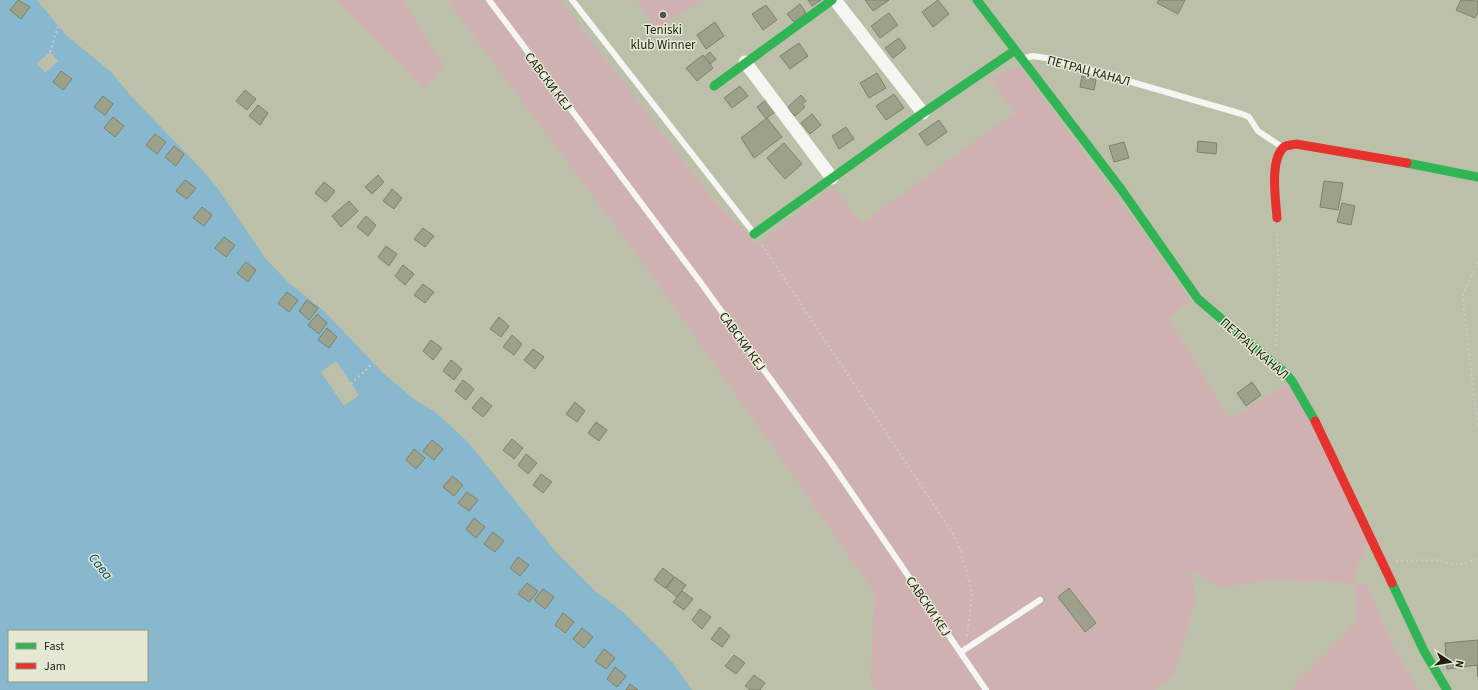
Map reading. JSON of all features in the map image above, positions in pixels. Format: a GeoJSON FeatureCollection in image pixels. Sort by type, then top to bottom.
{"type":"FeatureCollection","features":[{"type":"Feature","properties":{"kind":"street"},"geometry":{"type":"LineString","coordinates":[[714,86],[832,0]]}},
{"type":"Feature","properties":{"kind":"street"},"geometry":{"type":"LineString","coordinates":[[835,0],[923,113]]}},
{"type":"Feature","properties":{"kind":"street","name":"ПЕТРАЦ КАНАЛ"},"geometry":{"type":"LineString","coordinates":[[976,0],[1121,189],[1198,299],[1278,367],[1292,381],[1312,412],[1424,651],[1447,690]]}},
{"type":"Feature","properties":{"kind":"street"},"geometry":{"type":"LineString","coordinates":[[754,234],[923,113],[1014,51]]}},
{"type":"Feature","properties":{"kind":"street"},"geometry":{"type":"LineString","coordinates":[[745,62],[832,178]]}},
{"type":"Feature","properties":{"kind":"street"},"geometry":{"type":"LineString","coordinates":[[1277,218],[1275,180],[1277,162],[1283,148],[1296,144],[1432,167],[1478,177]]}},
{"type":"Feature","properties":{"kind":"lane","name":"САВСКИ КЕЈ"},"geometry":{"type":"LineString","coordinates":[[489,0],[701,283],[832,464],[964,651],[986,690]]}},
{"type":"Feature","properties":{"kind":"lane"},"geometry":{"type":"LineString","coordinates":[[572,0],[754,234]]}},
{"type":"Feature","properties":{"kind":"lane","name":"ПЕТРАЦ КАНАЛ"},"geometry":{"type":"LineString","coordinates":[[1022,60],[1033,56],[1052,58],[1242,114],[1249,117],[1258,130],[1283,148]]}},
{"type":"Feature","properties":{"kind":"lane"},"geometry":{"type":"LineString","coordinates":[[964,651],[1040,600]]}},
{"type":"Feature","properties":{"kind":"path"},"geometry":{"type":"LineString","coordinates":[[50,52],[58,26]]}},
{"type":"Feature","properties":{"kind":"path"},"geometry":{"type":"LineString","coordinates":[[1277,218],[1279,276],[1275,333],[1278,367]]}},
{"type":"Feature","properties":{"kind":"path"},"geometry":{"type":"LineString","coordinates":[[754,234],[953,534],[961,551],[972,593],[964,651]]}},
{"type":"Feature","properties":{"kind":"path"},"geometry":{"type":"LineString","coordinates":[[1478,262],[1463,294],[1463,302],[1478,428]]}},
{"type":"Feature","properties":{"kind":"path"},"geometry":{"type":"LineString","coordinates":[[351,384],[373,363]]}},
{"type":"Feature","properties":{"kind":"path"},"geometry":{"type":"LineString","coordinates":[[1381,561],[1436,560],[1458,565],[1474,560],[1478,557]]}},
{"type":"Feature","properties":{"kind":"shaded area"},"geometry":{"type":"Polygon","coordinates":[[[335,0],[403,0],[444,66],[424,90],[335,0]]]}},
{"type":"Feature","properties":{"kind":"shaded area"},"geometry":{"type":"Polygon","coordinates":[[[447,0],[560,0],[712,198],[758,244],[834,186],[862,223],[1014,113],[990,78],[1019,66],[1143,232],[1190,300],[1169,319],[1230,419],[1292,381],[1371,538],[1358,564],[1354,583],[1367,585],[1392,643],[1418,690],[1293,690],[1295,684],[1356,622],[1357,604],[1353,583],[1272,580],[1218,587],[1192,570],[1195,600],[1175,674],[1156,690],[876,690],[870,681],[875,593],[658,284],[447,0]]]}},
{"type":"Feature","properties":{"kind":"shaded area","name":"Teniski klub Winner"},"geometry":{"type":"Polygon","coordinates":[[[636,0],[701,0],[657,31],[636,0]]]}},
{"type":"Feature","properties":{"kind":"water","name":"Сава"},"geometry":{"type":"Polygon","coordinates":[[[0,0],[37,0],[66,35],[111,72],[131,96],[204,172],[218,189],[265,258],[288,282],[325,312],[383,373],[415,400],[434,411],[469,443],[556,552],[594,590],[623,612],[657,646],[672,662],[692,690],[0,690],[0,0]]]}},
{"type":"Feature","properties":{"kind":"pier"},"geometry":{"type":"Polygon","coordinates":[[[50,52],[58,61],[45,73],[37,63],[50,52]]]}},
{"type":"Feature","properties":{"kind":"pier"},"geometry":{"type":"Polygon","coordinates":[[[336,361],[359,395],[344,406],[321,372],[336,361]]]}},
{"type":"Feature","properties":{"kind":"building"},"geometry":{"type":"Polygon","coordinates":[[[18,0],[30,7],[21,19],[10,10],[18,0]]]}},
{"type":"Feature","properties":{"kind":"building"},"geometry":{"type":"Polygon","coordinates":[[[808,0],[821,0],[812,6],[808,0]]]}},
{"type":"Feature","properties":{"kind":"building"},"geometry":{"type":"Polygon","coordinates":[[[865,0],[889,0],[873,11],[865,0]]]}},
{"type":"Feature","properties":{"kind":"building"},"geometry":{"type":"Polygon","coordinates":[[[938,0],[949,14],[933,27],[922,12],[938,0]]]}},
{"type":"Feature","properties":{"kind":"building"},"geometry":{"type":"Polygon","coordinates":[[[1159,0],[1185,0],[1178,14],[1157,3],[1159,0]]]}},
{"type":"Feature","properties":{"kind":"building"},"geometry":{"type":"Polygon","coordinates":[[[1461,0],[1478,1],[1478,13],[1475,18],[1456,10],[1461,0]]]}},
{"type":"Feature","properties":{"kind":"building"},"geometry":{"type":"Polygon","coordinates":[[[800,4],[806,13],[794,22],[787,14],[800,4]]]}},
{"type":"Feature","properties":{"kind":"building"},"geometry":{"type":"Polygon","coordinates":[[[766,5],[777,20],[763,30],[752,14],[766,5]]]}},
{"type":"Feature","properties":{"kind":"building"},"geometry":{"type":"Polygon","coordinates":[[[889,13],[898,25],[880,38],[871,26],[889,13]]]}},
{"type":"Feature","properties":{"kind":"building"},"geometry":{"type":"Polygon","coordinates":[[[715,22],[724,36],[706,49],[697,35],[715,22]]]}},
{"type":"Feature","properties":{"kind":"building"},"geometry":{"type":"Polygon","coordinates":[[[899,38],[906,48],[893,58],[885,48],[899,38]]]}},
{"type":"Feature","properties":{"kind":"building"},"geometry":{"type":"Polygon","coordinates":[[[799,43],[808,56],[790,69],[780,56],[799,43]]]}},
{"type":"Feature","properties":{"kind":"building"},"geometry":{"type":"Polygon","coordinates":[[[710,52],[716,59],[710,64],[704,57],[710,52]]]}},
{"type":"Feature","properties":{"kind":"building"},"geometry":{"type":"Polygon","coordinates":[[[703,55],[713,68],[697,81],[686,68],[703,55]]]}},
{"type":"Feature","properties":{"kind":"building"},"geometry":{"type":"Polygon","coordinates":[[[61,71],[72,79],[63,90],[53,82],[61,71]]]}},
{"type":"Feature","properties":{"kind":"building"},"geometry":{"type":"Polygon","coordinates":[[[877,73],[886,88],[869,98],[860,83],[877,73]]]}},
{"type":"Feature","properties":{"kind":"building"},"geometry":{"type":"Polygon","coordinates":[[[1082,76],[1096,80],[1094,90],[1080,87],[1082,76]]]}},
{"type":"Feature","properties":{"kind":"building"},"geometry":{"type":"Polygon","coordinates":[[[740,86],[748,96],[732,108],[724,98],[740,86]]]}},
{"type":"Feature","properties":{"kind":"building"},"geometry":{"type":"Polygon","coordinates":[[[245,90],[256,99],[247,110],[236,101],[245,90]]]}},
{"type":"Feature","properties":{"kind":"building"},"geometry":{"type":"Polygon","coordinates":[[[894,94],[904,108],[886,120],[876,106],[894,94]]]}},
{"type":"Feature","properties":{"kind":"building"},"geometry":{"type":"Polygon","coordinates":[[[801,95],[806,101],[802,104],[805,107],[795,116],[787,108],[801,95]]]}},
{"type":"Feature","properties":{"kind":"building"},"geometry":{"type":"Polygon","coordinates":[[[103,96],[113,104],[105,115],[94,107],[103,96]]]}},
{"type":"Feature","properties":{"kind":"building"},"geometry":{"type":"Polygon","coordinates":[[[767,99],[776,111],[766,119],[757,107],[767,99]]]}},
{"type":"Feature","properties":{"kind":"building"},"geometry":{"type":"Polygon","coordinates":[[[258,105],[268,113],[260,125],[249,116],[258,105]]]}},
{"type":"Feature","properties":{"kind":"building"},"geometry":{"type":"Polygon","coordinates":[[[812,114],[821,125],[810,134],[801,123],[812,114]]]}},
{"type":"Feature","properties":{"kind":"building"},"geometry":{"type":"Polygon","coordinates":[[[113,117],[124,126],[115,137],[104,128],[113,117]]]}},
{"type":"Feature","properties":{"kind":"building"},"geometry":{"type":"Polygon","coordinates":[[[767,118],[782,137],[754,158],[741,138],[767,118]]]}},
{"type":"Feature","properties":{"kind":"building"},"geometry":{"type":"Polygon","coordinates":[[[939,120],[947,132],[927,146],[919,134],[939,120]]]}},
{"type":"Feature","properties":{"kind":"building"},"geometry":{"type":"Polygon","coordinates":[[[846,127],[854,139],[839,149],[832,136],[846,127]]]}},
{"type":"Feature","properties":{"kind":"building"},"geometry":{"type":"Polygon","coordinates":[[[155,134],[166,142],[157,154],[146,145],[155,134]]]}},
{"type":"Feature","properties":{"kind":"building"},"geometry":{"type":"Polygon","coordinates":[[[1198,141],[1217,143],[1216,154],[1197,152],[1198,141]]]}},
{"type":"Feature","properties":{"kind":"building"},"geometry":{"type":"Polygon","coordinates":[[[1124,142],[1129,158],[1114,162],[1109,146],[1124,142]]]}},
{"type":"Feature","properties":{"kind":"building"},"geometry":{"type":"Polygon","coordinates":[[[784,143],[802,164],[785,179],[767,158],[784,143]]]}},
{"type":"Feature","properties":{"kind":"building"},"geometry":{"type":"Polygon","coordinates":[[[174,146],[184,154],[176,166],[165,157],[174,146]]]}},
{"type":"Feature","properties":{"kind":"building"},"geometry":{"type":"Polygon","coordinates":[[[378,175],[384,182],[372,194],[365,187],[378,175]]]}},
{"type":"Feature","properties":{"kind":"building"},"geometry":{"type":"Polygon","coordinates":[[[185,180],[196,188],[187,199],[176,191],[185,180]]]}},
{"type":"Feature","properties":{"kind":"building"},"geometry":{"type":"Polygon","coordinates":[[[1324,181],[1343,183],[1338,210],[1320,207],[1324,181]]]}},
{"type":"Feature","properties":{"kind":"building"},"geometry":{"type":"Polygon","coordinates":[[[324,182],[335,191],[326,202],[315,193],[324,182]]]}},
{"type":"Feature","properties":{"kind":"building"},"geometry":{"type":"Polygon","coordinates":[[[392,189],[402,198],[394,209],[383,201],[392,189]]]}},
{"type":"Feature","properties":{"kind":"building"},"geometry":{"type":"Polygon","coordinates":[[[349,201],[358,211],[341,227],[332,216],[349,201]]]}},
{"type":"Feature","properties":{"kind":"building"},"geometry":{"type":"Polygon","coordinates":[[[1342,203],[1355,206],[1351,225],[1337,222],[1342,203]]]}},
{"type":"Feature","properties":{"kind":"building"},"geometry":{"type":"Polygon","coordinates":[[[202,207],[212,215],[204,226],[193,218],[202,207]]]}},
{"type":"Feature","properties":{"kind":"building"},"geometry":{"type":"Polygon","coordinates":[[[366,216],[376,225],[368,236],[357,227],[366,216]]]}},
{"type":"Feature","properties":{"kind":"building"},"geometry":{"type":"Polygon","coordinates":[[[423,228],[434,236],[425,247],[414,239],[423,228]]]}},
{"type":"Feature","properties":{"kind":"building"},"geometry":{"type":"Polygon","coordinates":[[[224,237],[235,245],[226,257],[215,248],[224,237]]]}},
{"type":"Feature","properties":{"kind":"building"},"geometry":{"type":"Polygon","coordinates":[[[386,246],[397,254],[389,266],[378,257],[386,246]]]}},
{"type":"Feature","properties":{"kind":"building"},"geometry":{"type":"Polygon","coordinates":[[[246,262],[256,270],[248,282],[237,273],[246,262]]]}},
{"type":"Feature","properties":{"kind":"building"},"geometry":{"type":"Polygon","coordinates":[[[403,265],[414,274],[405,285],[395,276],[403,265]]]}},
{"type":"Feature","properties":{"kind":"building"},"geometry":{"type":"Polygon","coordinates":[[[423,284],[434,292],[425,303],[414,295],[423,284]]]}},
{"type":"Feature","properties":{"kind":"building"},"geometry":{"type":"Polygon","coordinates":[[[287,292],[298,300],[289,312],[278,303],[287,292]]]}},
{"type":"Feature","properties":{"kind":"building"},"geometry":{"type":"Polygon","coordinates":[[[307,300],[318,308],[309,320],[299,311],[307,300]]]}},
{"type":"Feature","properties":{"kind":"building"},"geometry":{"type":"Polygon","coordinates":[[[317,314],[327,323],[319,334],[308,325],[317,314]]]}},
{"type":"Feature","properties":{"kind":"building"},"geometry":{"type":"Polygon","coordinates":[[[499,317],[509,326],[501,337],[490,329],[499,317]]]}},
{"type":"Feature","properties":{"kind":"building"},"geometry":{"type":"Polygon","coordinates":[[[327,328],[337,337],[329,348],[318,340],[327,328]]]}},
{"type":"Feature","properties":{"kind":"building"},"geometry":{"type":"Polygon","coordinates":[[[512,335],[522,344],[514,355],[503,347],[512,335]]]}},
{"type":"Feature","properties":{"kind":"building"},"geometry":{"type":"Polygon","coordinates":[[[431,340],[442,348],[433,360],[423,351],[431,340]]]}},
{"type":"Feature","properties":{"kind":"building"},"geometry":{"type":"Polygon","coordinates":[[[533,349],[544,357],[535,369],[524,360],[533,349]]]}},
{"type":"Feature","properties":{"kind":"building"},"geometry":{"type":"Polygon","coordinates":[[[451,360],[462,369],[454,380],[443,371],[451,360]]]}},
{"type":"Feature","properties":{"kind":"building"},"geometry":{"type":"Polygon","coordinates":[[[463,380],[474,389],[466,400],[455,391],[463,380]]]}},
{"type":"Feature","properties":{"kind":"building"},"geometry":{"type":"Polygon","coordinates":[[[1252,382],[1261,395],[1246,406],[1237,393],[1252,382]]]}},
{"type":"Feature","properties":{"kind":"building"},"geometry":{"type":"Polygon","coordinates":[[[481,397],[492,406],[483,417],[472,408],[481,397]]]}},
{"type":"Feature","properties":{"kind":"building"},"geometry":{"type":"Polygon","coordinates":[[[575,402],[585,411],[577,422],[566,414],[575,402]]]}},
{"type":"Feature","properties":{"kind":"building"},"geometry":{"type":"Polygon","coordinates":[[[596,422],[607,430],[599,441],[588,433],[596,422]]]}},
{"type":"Feature","properties":{"kind":"building"},"geometry":{"type":"Polygon","coordinates":[[[512,439],[523,448],[514,459],[503,450],[512,439]]]}},
{"type":"Feature","properties":{"kind":"building"},"geometry":{"type":"Polygon","coordinates":[[[432,440],[443,449],[434,460],[423,451],[432,440]]]}},
{"type":"Feature","properties":{"kind":"building"},"geometry":{"type":"Polygon","coordinates":[[[414,449],[425,458],[416,469],[406,460],[414,449]]]}},
{"type":"Feature","properties":{"kind":"building"},"geometry":{"type":"Polygon","coordinates":[[[526,454],[537,463],[528,474],[518,465],[526,454]]]}},
{"type":"Feature","properties":{"kind":"building"},"geometry":{"type":"Polygon","coordinates":[[[541,474],[552,482],[543,493],[533,485],[541,474]]]}},
{"type":"Feature","properties":{"kind":"building"},"geometry":{"type":"Polygon","coordinates":[[[452,476],[463,485],[454,496],[443,487],[452,476]]]}},
{"type":"Feature","properties":{"kind":"building"},"geometry":{"type":"Polygon","coordinates":[[[467,492],[478,500],[469,511],[458,503],[467,492]]]}},
{"type":"Feature","properties":{"kind":"building"},"geometry":{"type":"Polygon","coordinates":[[[474,518],[485,527],[476,538],[466,529],[474,518]]]}},
{"type":"Feature","properties":{"kind":"building"},"geometry":{"type":"Polygon","coordinates":[[[493,532],[504,541],[495,552],[484,544],[493,532]]]}},
{"type":"Feature","properties":{"kind":"building"},"geometry":{"type":"Polygon","coordinates":[[[518,557],[529,565],[520,576],[510,568],[518,557]]]}},
{"type":"Feature","properties":{"kind":"building"},"geometry":{"type":"Polygon","coordinates":[[[663,568],[674,577],[665,588],[654,580],[663,568]]]}},
{"type":"Feature","properties":{"kind":"building"},"geometry":{"type":"Polygon","coordinates":[[[675,577],[686,585],[677,597],[666,588],[675,577]]]}},
{"type":"Feature","properties":{"kind":"building"},"geometry":{"type":"Polygon","coordinates":[[[527,583],[538,591],[529,602],[518,594],[527,583]]]}},
{"type":"Feature","properties":{"kind":"building"},"geometry":{"type":"Polygon","coordinates":[[[1069,588],[1096,623],[1085,632],[1058,597],[1069,588]]]}},
{"type":"Feature","properties":{"kind":"building"},"geometry":{"type":"Polygon","coordinates":[[[543,589],[554,597],[545,609],[534,600],[543,589]]]}},
{"type":"Feature","properties":{"kind":"building"},"geometry":{"type":"Polygon","coordinates":[[[682,591],[693,599],[684,610],[673,602],[682,591]]]}},
{"type":"Feature","properties":{"kind":"building"},"geometry":{"type":"Polygon","coordinates":[[[700,609],[711,617],[702,629],[692,620],[700,609]]]}},
{"type":"Feature","properties":{"kind":"building"},"geometry":{"type":"Polygon","coordinates":[[[563,613],[574,622],[565,633],[555,625],[563,613]]]}},
{"type":"Feature","properties":{"kind":"building"},"geometry":{"type":"Polygon","coordinates":[[[720,627],[730,636],[722,647],[711,639],[720,627]]]}},
{"type":"Feature","properties":{"kind":"building"},"geometry":{"type":"Polygon","coordinates":[[[582,628],[593,637],[584,648],[573,639],[582,628]]]}},
{"type":"Feature","properties":{"kind":"building"},"geometry":{"type":"Polygon","coordinates":[[[1478,640],[1478,677],[1477,665],[1447,669],[1445,643],[1478,640]]]}},
{"type":"Feature","properties":{"kind":"building"},"geometry":{"type":"Polygon","coordinates":[[[604,649],[615,658],[606,669],[595,661],[604,649]]]}},
{"type":"Feature","properties":{"kind":"building"},"geometry":{"type":"Polygon","coordinates":[[[734,655],[745,663],[736,674],[725,666],[734,655]]]}},
{"type":"Feature","properties":{"kind":"building"},"geometry":{"type":"Polygon","coordinates":[[[615,667],[626,676],[617,687],[607,679],[615,667]]]}},
{"type":"Feature","properties":{"kind":"building"},"geometry":{"type":"Polygon","coordinates":[[[754,675],[765,683],[760,690],[750,690],[745,686],[754,675]]]}},
{"type":"Feature","properties":{"kind":"building"},"geometry":{"type":"Polygon","coordinates":[[[630,684],[638,690],[626,690],[630,684]]]}},
{"type":"Feature","properties":{"kind":"traffic: fast"},"geometry":{"type":"LineString","coordinates":[[714,86],[832,0]]}},
{"type":"Feature","properties":{"kind":"traffic: fast"},"geometry":{"type":"LineString","coordinates":[[977,0],[1121,189],[1198,299],[1285,373],[1292,381],[1315,421]]}},
{"type":"Feature","properties":{"kind":"traffic: fast"},"geometry":{"type":"LineString","coordinates":[[754,234],[923,113],[1014,51]]}},
{"type":"Feature","properties":{"kind":"traffic: fast"},"geometry":{"type":"LineString","coordinates":[[1407,163],[1478,177]]}},
{"type":"Feature","properties":{"kind":"traffic: fast"},"geometry":{"type":"LineString","coordinates":[[1392,583],[1424,651],[1447,690]]}},
{"type":"Feature","properties":{"kind":"traffic: jam"},"geometry":{"type":"LineString","coordinates":[[1277,218],[1274,181],[1276,161],[1279,153],[1285,146],[1296,144],[1407,163]]}},
{"type":"Feature","properties":{"kind":"traffic: jam"},"geometry":{"type":"LineString","coordinates":[[1315,421],[1392,583]]}},
{"type":"Feature","properties":{"kind":"place","name":"Teniski klub Winner"},"geometry":{"type":"Point","coordinates":[663,15]}}]}
